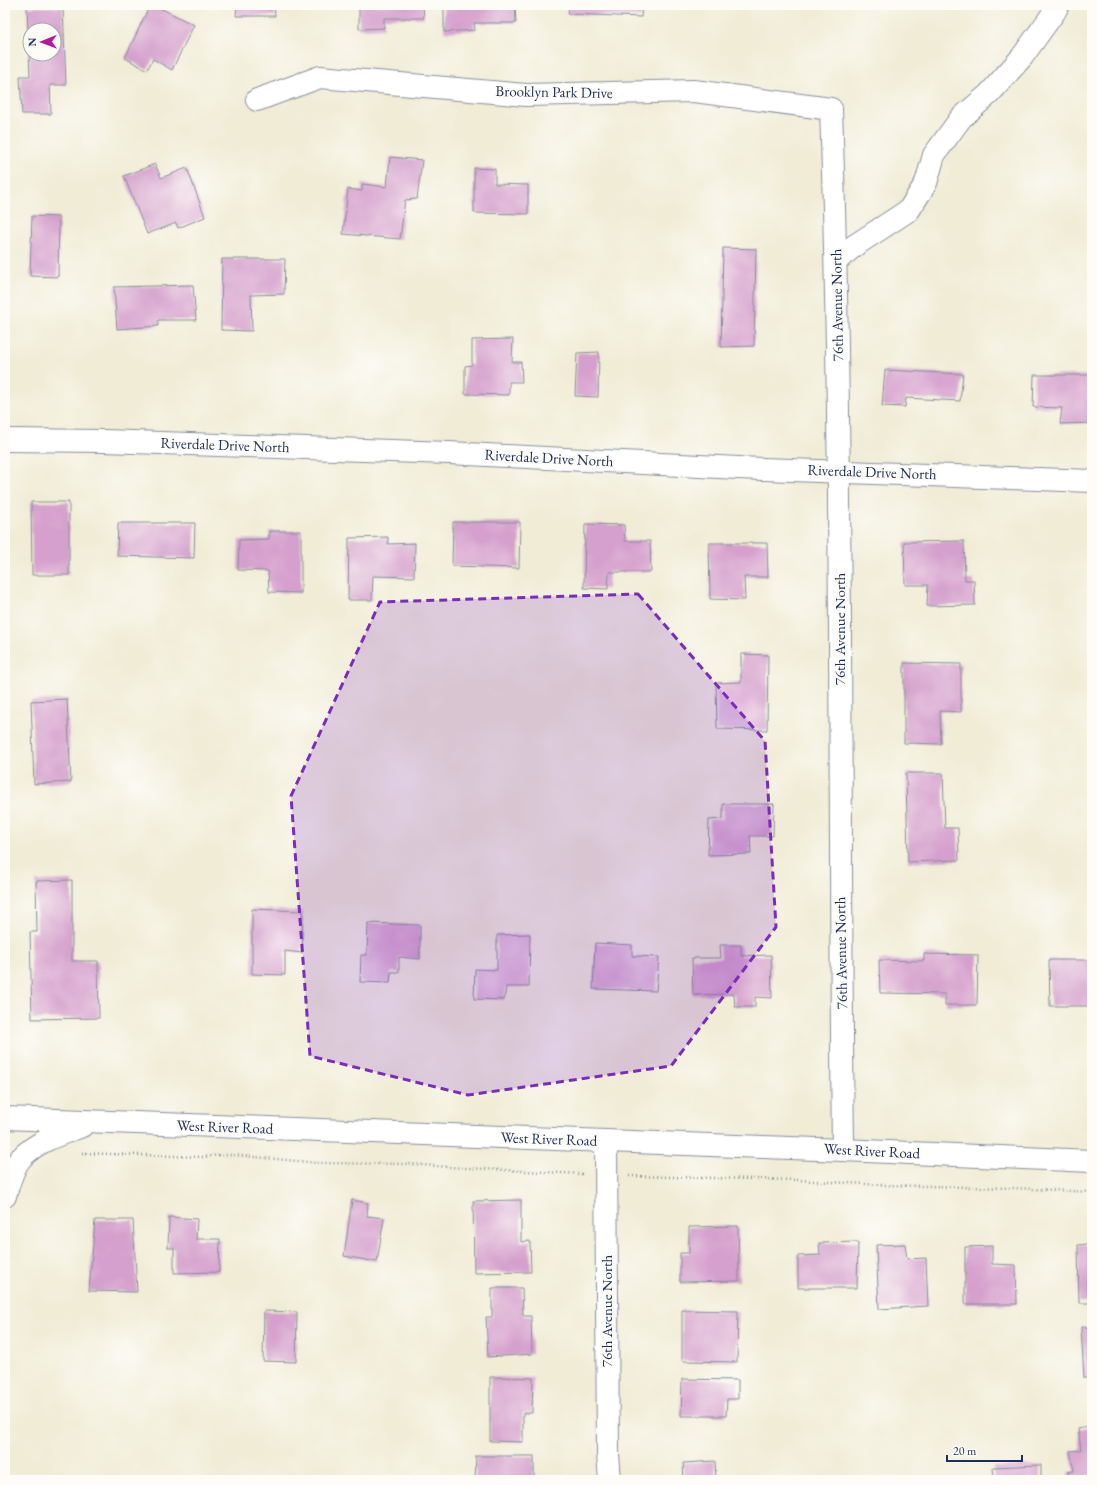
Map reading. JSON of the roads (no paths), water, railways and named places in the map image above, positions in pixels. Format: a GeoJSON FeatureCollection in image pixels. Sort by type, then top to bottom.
{"type":"FeatureCollection","features":[{"type":"Feature","properties":{"kind":"street"},"geometry":{"type":"LineString","coordinates":[[836,261],[854,246],[909,210],[926,183],[934,155],[961,118],[989,94],[1022,57],[1055,12],[1058,5]]}},
{"type":"Feature","properties":{"kind":"street","name":"Brooklyn Park Drive"},"geometry":{"type":"LineString","coordinates":[[257,100],[320,77],[526,95],[694,91],[831,109]]}},
{"type":"Feature","properties":{"kind":"street","name":"76th Avenue North"},"geometry":{"type":"LineString","coordinates":[[831,109],[836,261],[839,471],[843,1150]]}},
{"type":"Feature","properties":{"kind":"street","name":"Riverdale Drive North"},"geometry":{"type":"LineString","coordinates":[[5,440],[104,441],[441,452],[738,468],[1092,481]]}},
{"type":"Feature","properties":{"kind":"street","name":"West River Road"},"geometry":{"type":"LineString","coordinates":[[5,1118],[1092,1161]]}},
{"type":"Feature","properties":{"kind":"street"},"geometry":{"type":"LineString","coordinates":[[5,1196],[10,1178],[16,1166],[26,1154],[36,1146],[54,1136],[93,1122]]}},
{"type":"Feature","properties":{"kind":"street","name":"76th Avenue North"},"geometry":{"type":"LineString","coordinates":[[606,1141],[608,1454],[610,1480]]}}]}
